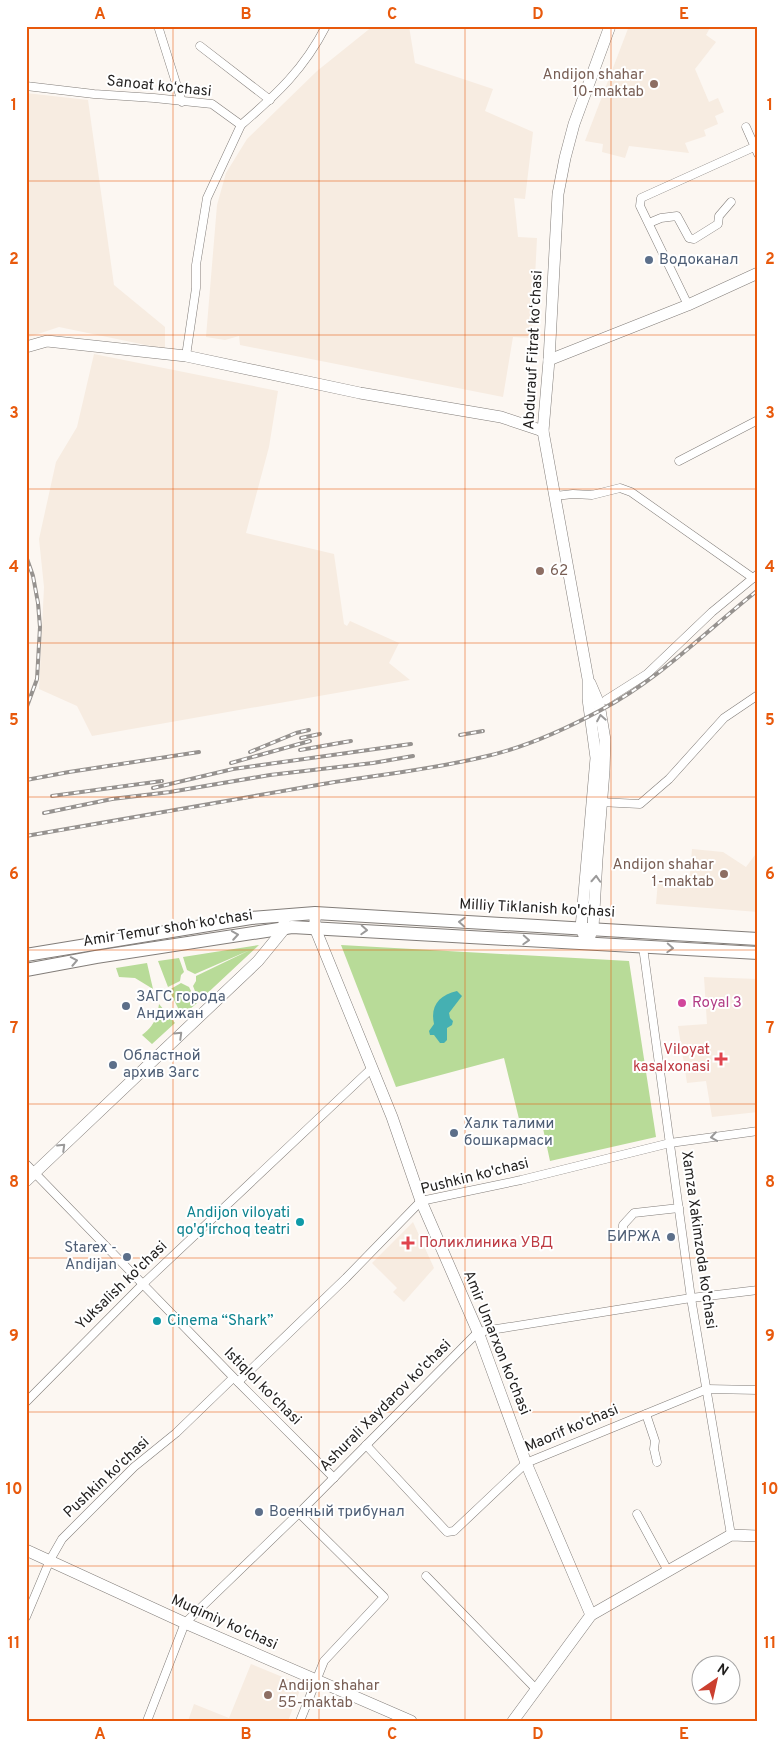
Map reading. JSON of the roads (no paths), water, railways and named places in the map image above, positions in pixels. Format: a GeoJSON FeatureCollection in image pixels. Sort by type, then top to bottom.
{"type":"FeatureCollection","features":[{"type":"Feature","properties":{"kind":"main road","name":"Milliy Tiklanish ko'chasi"},"geometry":{"type":"LineString","coordinates":[[315,913],[758,939]]}},
{"type":"Feature","properties":{"kind":"main road","name":"Amir Temur shoh ko'chasi"},"geometry":{"type":"LineString","coordinates":[[26,955],[251,918],[315,913]]}},
{"type":"Feature","properties":{"kind":"main road","name":"Amir Temur shoh ko'chasi"},"geometry":{"type":"LineString","coordinates":[[26,970],[96,957],[285,928],[315,928]]}},
{"type":"Feature","properties":{"kind":"main road","name":"Milliy Tiklanish ko'chasi"},"geometry":{"type":"LineString","coordinates":[[315,928],[758,952]]}},
{"type":"Feature","properties":{"kind":"street"},"geometry":{"type":"LineString","coordinates":[[158,26],[182,102]]}},
{"type":"Feature","properties":{"kind":"street"},"geometry":{"type":"LineString","coordinates":[[186,356],[196,288],[196,265],[207,198],[241,125],[270,100],[304,64],[326,26]]}},
{"type":"Feature","properties":{"kind":"street","name":"Abdurauf Fitrat koʻchasi"},"geometry":{"type":"LineString","coordinates":[[587,943],[596,802],[596,758],[588,699],[588,679],[543,431],[549,360],[558,194],[574,124],[610,26]]}},
{"type":"Feature","properties":{"kind":"street"},"geometry":{"type":"LineString","coordinates":[[200,46],[270,100]]}},
{"type":"Feature","properties":{"kind":"street","name":"Sanoat koʻchasi"},"geometry":{"type":"LineString","coordinates":[[26,86],[212,104],[241,125]]}},
{"type":"Feature","properties":{"kind":"street"},"geometry":{"type":"LineString","coordinates":[[688,305],[640,206],[641,198],[756,150],[746,127]]}},
{"type":"Feature","properties":{"kind":"street"},"geometry":{"type":"LineString","coordinates":[[649,223],[660,218],[677,216],[689,238],[694,240],[718,224],[719,216],[731,202]]}},
{"type":"Feature","properties":{"kind":"street"},"geometry":{"type":"LineString","coordinates":[[549,360],[688,305],[758,273]]}},
{"type":"Feature","properties":{"kind":"street"},"geometry":{"type":"LineString","coordinates":[[26,347],[47,341],[186,356],[360,392],[501,417],[543,431]]}},
{"type":"Feature","properties":{"kind":"street"},"geometry":{"type":"LineString","coordinates":[[679,461],[758,420]]}},
{"type":"Feature","properties":{"kind":"street"},"geometry":{"type":"LineString","coordinates":[[555,496],[573,494],[592,495],[620,488],[631,492],[755,576],[712,612],[647,674],[606,700]]}},
{"type":"Feature","properties":{"kind":"street"},"geometry":{"type":"LineString","coordinates":[[596,802],[640,804],[669,779],[724,718],[753,696],[758,695]]}},
{"type":"Feature","properties":{"kind":"street","name":"Amir Umarxon ko'chasi"},"geometry":{"type":"LineString","coordinates":[[315,913],[315,928],[392,1118],[421,1201],[478,1332],[526,1462],[591,1615]]}},
{"type":"Feature","properties":{"kind":"street"},"geometry":{"type":"LineString","coordinates":[[30,1177],[258,960],[285,928],[283,915]]}},
{"type":"Feature","properties":{"kind":"street","name":"Xamza Xakimzoda ko'chasi"},"geometry":{"type":"LineString","coordinates":[[644,947],[691,1298],[731,1535]]}},
{"type":"Feature","properties":{"kind":"street","name":"Yuksalish ko'chasi"},"geometry":{"type":"LineString","coordinates":[[26,1402],[143,1284],[371,1069]]}},
{"type":"Feature","properties":{"kind":"street","name":"Pushkin ko'chasi"},"geometry":{"type":"LineString","coordinates":[[26,1617],[50,1560],[62,1539],[134,1467],[236,1380],[346,1278],[421,1201],[521,1180],[670,1143],[758,1131]]}},
{"type":"Feature","properties":{"kind":"street","name":"Istiqlol ko'chasi"},"geometry":{"type":"LineString","coordinates":[[26,1164],[30,1177],[143,1284],[334,1478]]}},
{"type":"Feature","properties":{"kind":"street"},"geometry":{"type":"LineString","coordinates":[[624,1234],[623,1225],[634,1213],[679,1208]]}},
{"type":"Feature","properties":{"kind":"street"},"geometry":{"type":"LineString","coordinates":[[478,1332],[691,1298],[758,1290]]}},
{"type":"Feature","properties":{"kind":"street","name":"Ashurali Xaydarov ko'chasi"},"geometry":{"type":"LineString","coordinates":[[147,1721],[185,1622],[299,1513],[478,1332]]}},
{"type":"Feature","properties":{"kind":"street","name":"Maorif ko'chasi"},"geometry":{"type":"LineString","coordinates":[[366,1445],[447,1532],[454,1531],[526,1462],[706,1389],[758,1390]]}},
{"type":"Feature","properties":{"kind":"street"},"geometry":{"type":"LineString","coordinates":[[646,1414],[655,1441],[654,1449],[657,1462]]}},
{"type":"Feature","properties":{"kind":"street"},"geometry":{"type":"LineString","coordinates":[[299,1513],[384,1597],[324,1662],[300,1721]]}},
{"type":"Feature","properties":{"kind":"street"},"geometry":{"type":"LineString","coordinates":[[638,1514],[668,1571]]}},
{"type":"Feature","properties":{"kind":"street"},"geometry":{"type":"LineString","coordinates":[[513,1721],[591,1615],[731,1535],[758,1536]]}},
{"type":"Feature","properties":{"kind":"street","name":"Muqimiy ko'chasi"},"geometry":{"type":"LineString","coordinates":[[26,1550],[411,1721]]}},
{"type":"Feature","properties":{"kind":"street"},"geometry":{"type":"LineString","coordinates":[[426,1576],[536,1689]]}},
{"type":"Feature","properties":{"kind":"water"},"geometry":{"type":"Polygon","coordinates":[[[457,991],[462,996],[449,1013],[453,1021],[452,1025],[447,1028],[447,1040],[444,1043],[440,1043],[434,1035],[430,1035],[429,1031],[434,1024],[433,1012],[441,998],[457,991]]]}},
{"type":"Feature","properties":{"kind":"railway"},"geometry":{"type":"LineString","coordinates":[[26,556],[33,576],[40,627],[37,679],[26,709]]}},
{"type":"Feature","properties":{"kind":"railway"},"geometry":{"type":"LineString","coordinates":[[26,836],[443,765],[514,749],[573,725],[643,684],[758,590]]}},
{"type":"Feature","properties":{"kind":"railway"},"geometry":{"type":"LineString","coordinates":[[250,752],[296,733],[309,730]]}},
{"type":"Feature","properties":{"kind":"railway"},"geometry":{"type":"LineString","coordinates":[[460,735],[483,731]]}},
{"type":"Feature","properties":{"kind":"railway"},"geometry":{"type":"LineString","coordinates":[[301,738],[320,734]]}},
{"type":"Feature","properties":{"kind":"railway"},"geometry":{"type":"LineString","coordinates":[[231,763],[310,741]]}},
{"type":"Feature","properties":{"kind":"railway"},"geometry":{"type":"LineString","coordinates":[[300,750],[351,741]]}},
{"type":"Feature","properties":{"kind":"railway"},"geometry":{"type":"LineString","coordinates":[[153,788],[233,769],[411,744]]}},
{"type":"Feature","properties":{"kind":"railway"},"geometry":{"type":"LineString","coordinates":[[26,780],[199,752]]}},
{"type":"Feature","properties":{"kind":"railway"},"geometry":{"type":"LineString","coordinates":[[44,813],[112,799],[413,756]]}},
{"type":"Feature","properties":{"kind":"railway"},"geometry":{"type":"LineString","coordinates":[[52,796],[162,781]]}},
{"type":"Feature","properties":{"kind":"place","name":"Andijon shahar 10-maktab"},"geometry":{"type":"Point","coordinates":[654,84]}},
{"type":"Feature","properties":{"kind":"place","name":"Водоканал"},"geometry":{"type":"Point","coordinates":[649,260]}},
{"type":"Feature","properties":{"kind":"place","name":"62"},"geometry":{"type":"Point","coordinates":[540,571]}},
{"type":"Feature","properties":{"kind":"place","name":"Andijon shahar 1-maktab"},"geometry":{"type":"Point","coordinates":[724,874]}},
{"type":"Feature","properties":{"kind":"place","name":"Royal 3"},"geometry":{"type":"Point","coordinates":[682,1003]}},
{"type":"Feature","properties":{"kind":"place","name":"ЗАГС города Андижан"},"geometry":{"type":"Point","coordinates":[126,1006]}},
{"type":"Feature","properties":{"kind":"place","name":"Viloyat kasalxonasi"},"geometry":{"type":"Point","coordinates":[721,1059]}},
{"type":"Feature","properties":{"kind":"place","name":"Областной архив Загс"},"geometry":{"type":"Point","coordinates":[113,1065]}},
{"type":"Feature","properties":{"kind":"place","name":"Халк талими бошкармаси"},"geometry":{"type":"Point","coordinates":[454,1133]}},
{"type":"Feature","properties":{"kind":"place","name":"Andijon viloyati qo'g'irchoq teatri"},"geometry":{"type":"Point","coordinates":[300,1222]}},
{"type":"Feature","properties":{"kind":"place","name":"БИРЖА"},"geometry":{"type":"Point","coordinates":[671,1237]}},
{"type":"Feature","properties":{"kind":"place","name":"Поликлиника УВД"},"geometry":{"type":"Point","coordinates":[408,1243]}},
{"type":"Feature","properties":{"kind":"place","name":"Starex - Andijan"},"geometry":{"type":"Point","coordinates":[127,1257]}},
{"type":"Feature","properties":{"kind":"place","name":"Cinema “Shark”"},"geometry":{"type":"Point","coordinates":[157,1321]}},
{"type":"Feature","properties":{"kind":"place","name":"Военный трибунал"},"geometry":{"type":"Point","coordinates":[259,1512]}},
{"type":"Feature","properties":{"kind":"place","name":"Andijon shahar 55-maktab"},"geometry":{"type":"Point","coordinates":[268,1695]}}]}
